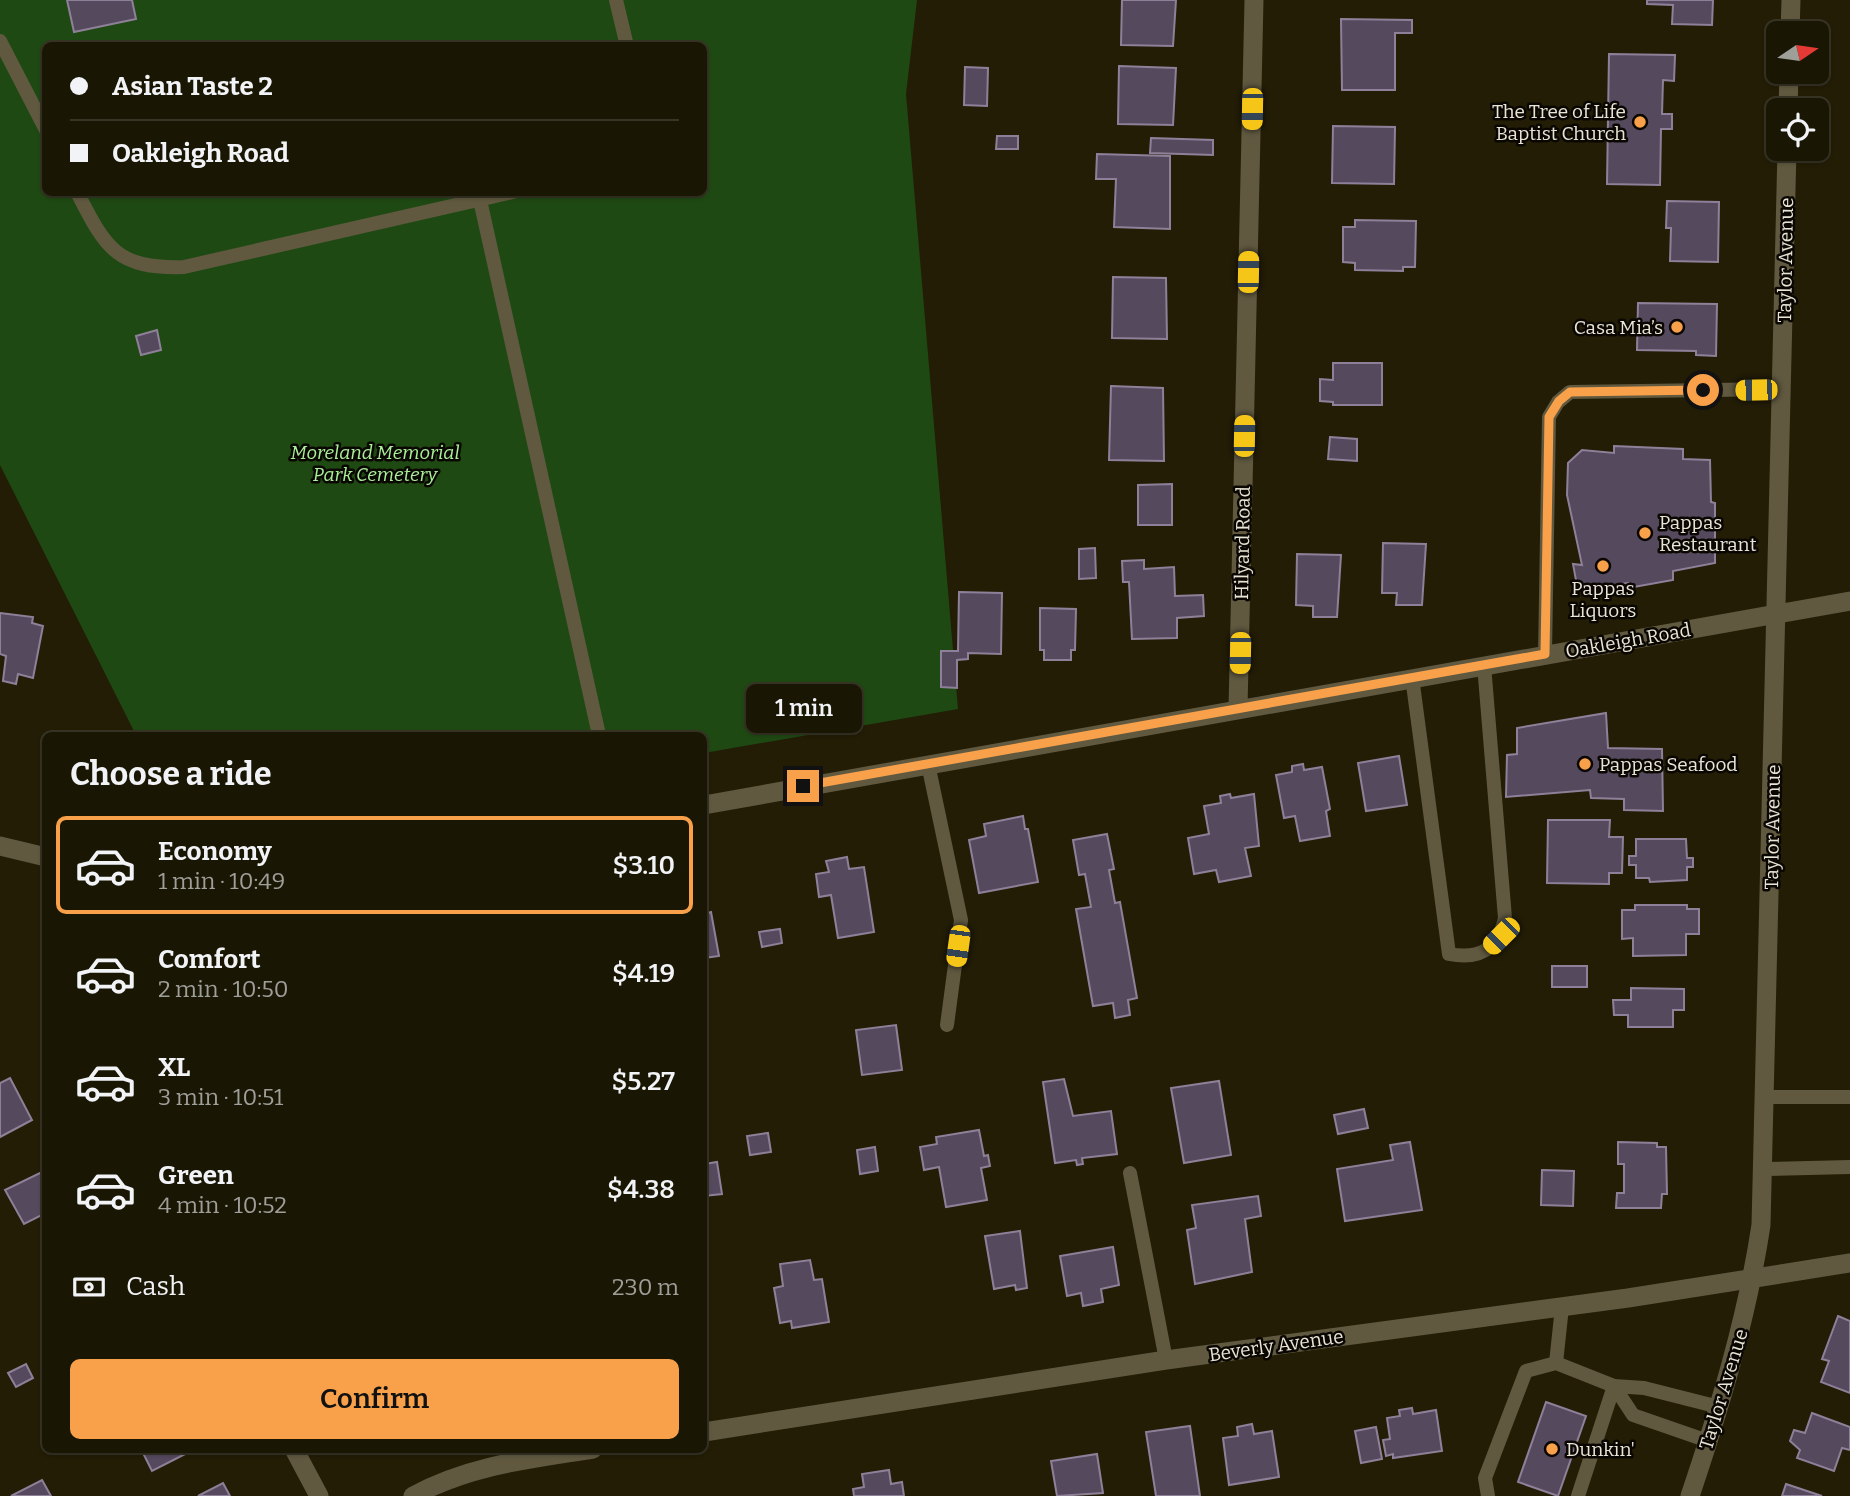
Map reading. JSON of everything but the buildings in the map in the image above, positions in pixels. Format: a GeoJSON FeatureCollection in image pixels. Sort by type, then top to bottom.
{"type":"FeatureCollection","features":[{"type":"Feature","properties":{"kind":"street","name":"Hilyard Road"},"geometry":{"type":"LineString","coordinates":[[1238,708],[1254,0]]}},
{"type":"Feature","properties":{"kind":"street"},"geometry":{"type":"LineString","coordinates":[[1790,21],[1791,0]]}},
{"type":"Feature","properties":{"kind":"street","name":"Taylor Avenue"},"geometry":{"type":"LineString","coordinates":[[1690,1496],[1719,1407],[1753,1278],[1765,1168],[1787,161]]}},
{"type":"Feature","properties":{"kind":"street","name":"Oakleigh Road"},"geometry":{"type":"LineString","coordinates":[[707,803],[1850,601]]}},
{"type":"Feature","properties":{"kind":"street"},"geometry":{"type":"LineString","coordinates":[[0,846],[42,856]]}},
{"type":"Feature","properties":{"kind":"street","name":"Beverly Avenue"},"geometry":{"type":"LineString","coordinates":[[707,1432],[1166,1360],[1562,1307],[1850,1263]]}},
{"type":"Feature","properties":{"kind":"street"},"geometry":{"type":"LineString","coordinates":[[296,1453],[318,1496]]}},
{"type":"Feature","properties":{"kind":"street"},"geometry":{"type":"LineString","coordinates":[[413,1496],[445,1479],[490,1465],[567,1453]]}},
{"type":"Feature","properties":{"kind":"lane"},"geometry":{"type":"LineString","coordinates":[[616,0],[626,42]]}},
{"type":"Feature","properties":{"kind":"lane"},"geometry":{"type":"LineString","coordinates":[[0,41],[42,122]]}},
{"type":"Feature","properties":{"kind":"lane"},"geometry":{"type":"LineString","coordinates":[[79,196],[100,236],[128,262],[155,268],[184,267],[496,196]]}},
{"type":"Feature","properties":{"kind":"lane"},"geometry":{"type":"LineString","coordinates":[[480,200],[598,732]]}},
{"type":"Feature","properties":{"kind":"lane"},"geometry":{"type":"LineString","coordinates":[[1545,654],[1549,417],[1559,401],[1570,392],[1782,389]]}},
{"type":"Feature","properties":{"kind":"lane"},"geometry":{"type":"LineString","coordinates":[[1412,677],[1449,954],[1467,957],[1486,950],[1501,936],[1505,918],[1484,665]]}},
{"type":"Feature","properties":{"kind":"lane"},"geometry":{"type":"LineString","coordinates":[[928,764],[961,920],[947,1026]]}},
{"type":"Feature","properties":{"kind":"lane"},"geometry":{"type":"LineString","coordinates":[[1766,1097],[1850,1097]]}},
{"type":"Feature","properties":{"kind":"lane"},"geometry":{"type":"LineString","coordinates":[[1765,1168],[1850,1167]]}},
{"type":"Feature","properties":{"kind":"lane"},"geometry":{"type":"LineString","coordinates":[[1130,1173],[1166,1360]]}},
{"type":"Feature","properties":{"kind":"lane"},"geometry":{"type":"LineString","coordinates":[[1556,1363],[1562,1307]]}},
{"type":"Feature","properties":{"kind":"lane"},"geometry":{"type":"LineString","coordinates":[[1489,1496],[1485,1478],[1526,1371],[1556,1363],[1614,1386],[1644,1388],[1719,1407]]}},
{"type":"Feature","properties":{"kind":"lane"},"geometry":{"type":"LineString","coordinates":[[1614,1386],[1633,1415],[1708,1441]]}},
{"type":"Feature","properties":{"kind":"lane"},"geometry":{"type":"LineString","coordinates":[[1578,1496],[1614,1386]]}},
{"type":"Feature","properties":{"kind":"green space","name":"Moreland Memorial Park Cemetery"},"geometry":{"type":"Polygon","coordinates":[[[0,0],[917,0],[906,94],[958,709],[707,752],[707,732],[134,732],[0,465],[0,0]]]}},
{"type":"Feature","properties":{"kind":"place","name":"The Tree of Life Baptist Church"},"geometry":{"type":"Point","coordinates":[1640,122]}},
{"type":"Feature","properties":{"kind":"place","name":"Casa Mia’s"},"geometry":{"type":"Point","coordinates":[1677,327]}},
{"type":"Feature","properties":{"kind":"place","name":"Pappas Restaurant"},"geometry":{"type":"Point","coordinates":[1645,533]}},
{"type":"Feature","properties":{"kind":"place","name":"Pappas Liquors"},"geometry":{"type":"Point","coordinates":[1603,566]}},
{"type":"Feature","properties":{"kind":"place","name":"Pappas Seafood"},"geometry":{"type":"Point","coordinates":[1585,764]}},
{"type":"Feature","properties":{"kind":"place","name":"Dunkin'"},"geometry":{"type":"Point","coordinates":[1552,1449]}},
{"type":"Feature","properties":{"kind":"route"},"geometry":{"type":"LineString","coordinates":[[803,786],[1545,654],[1549,417],[1559,401],[1570,392],[1703,390]]}}]}
